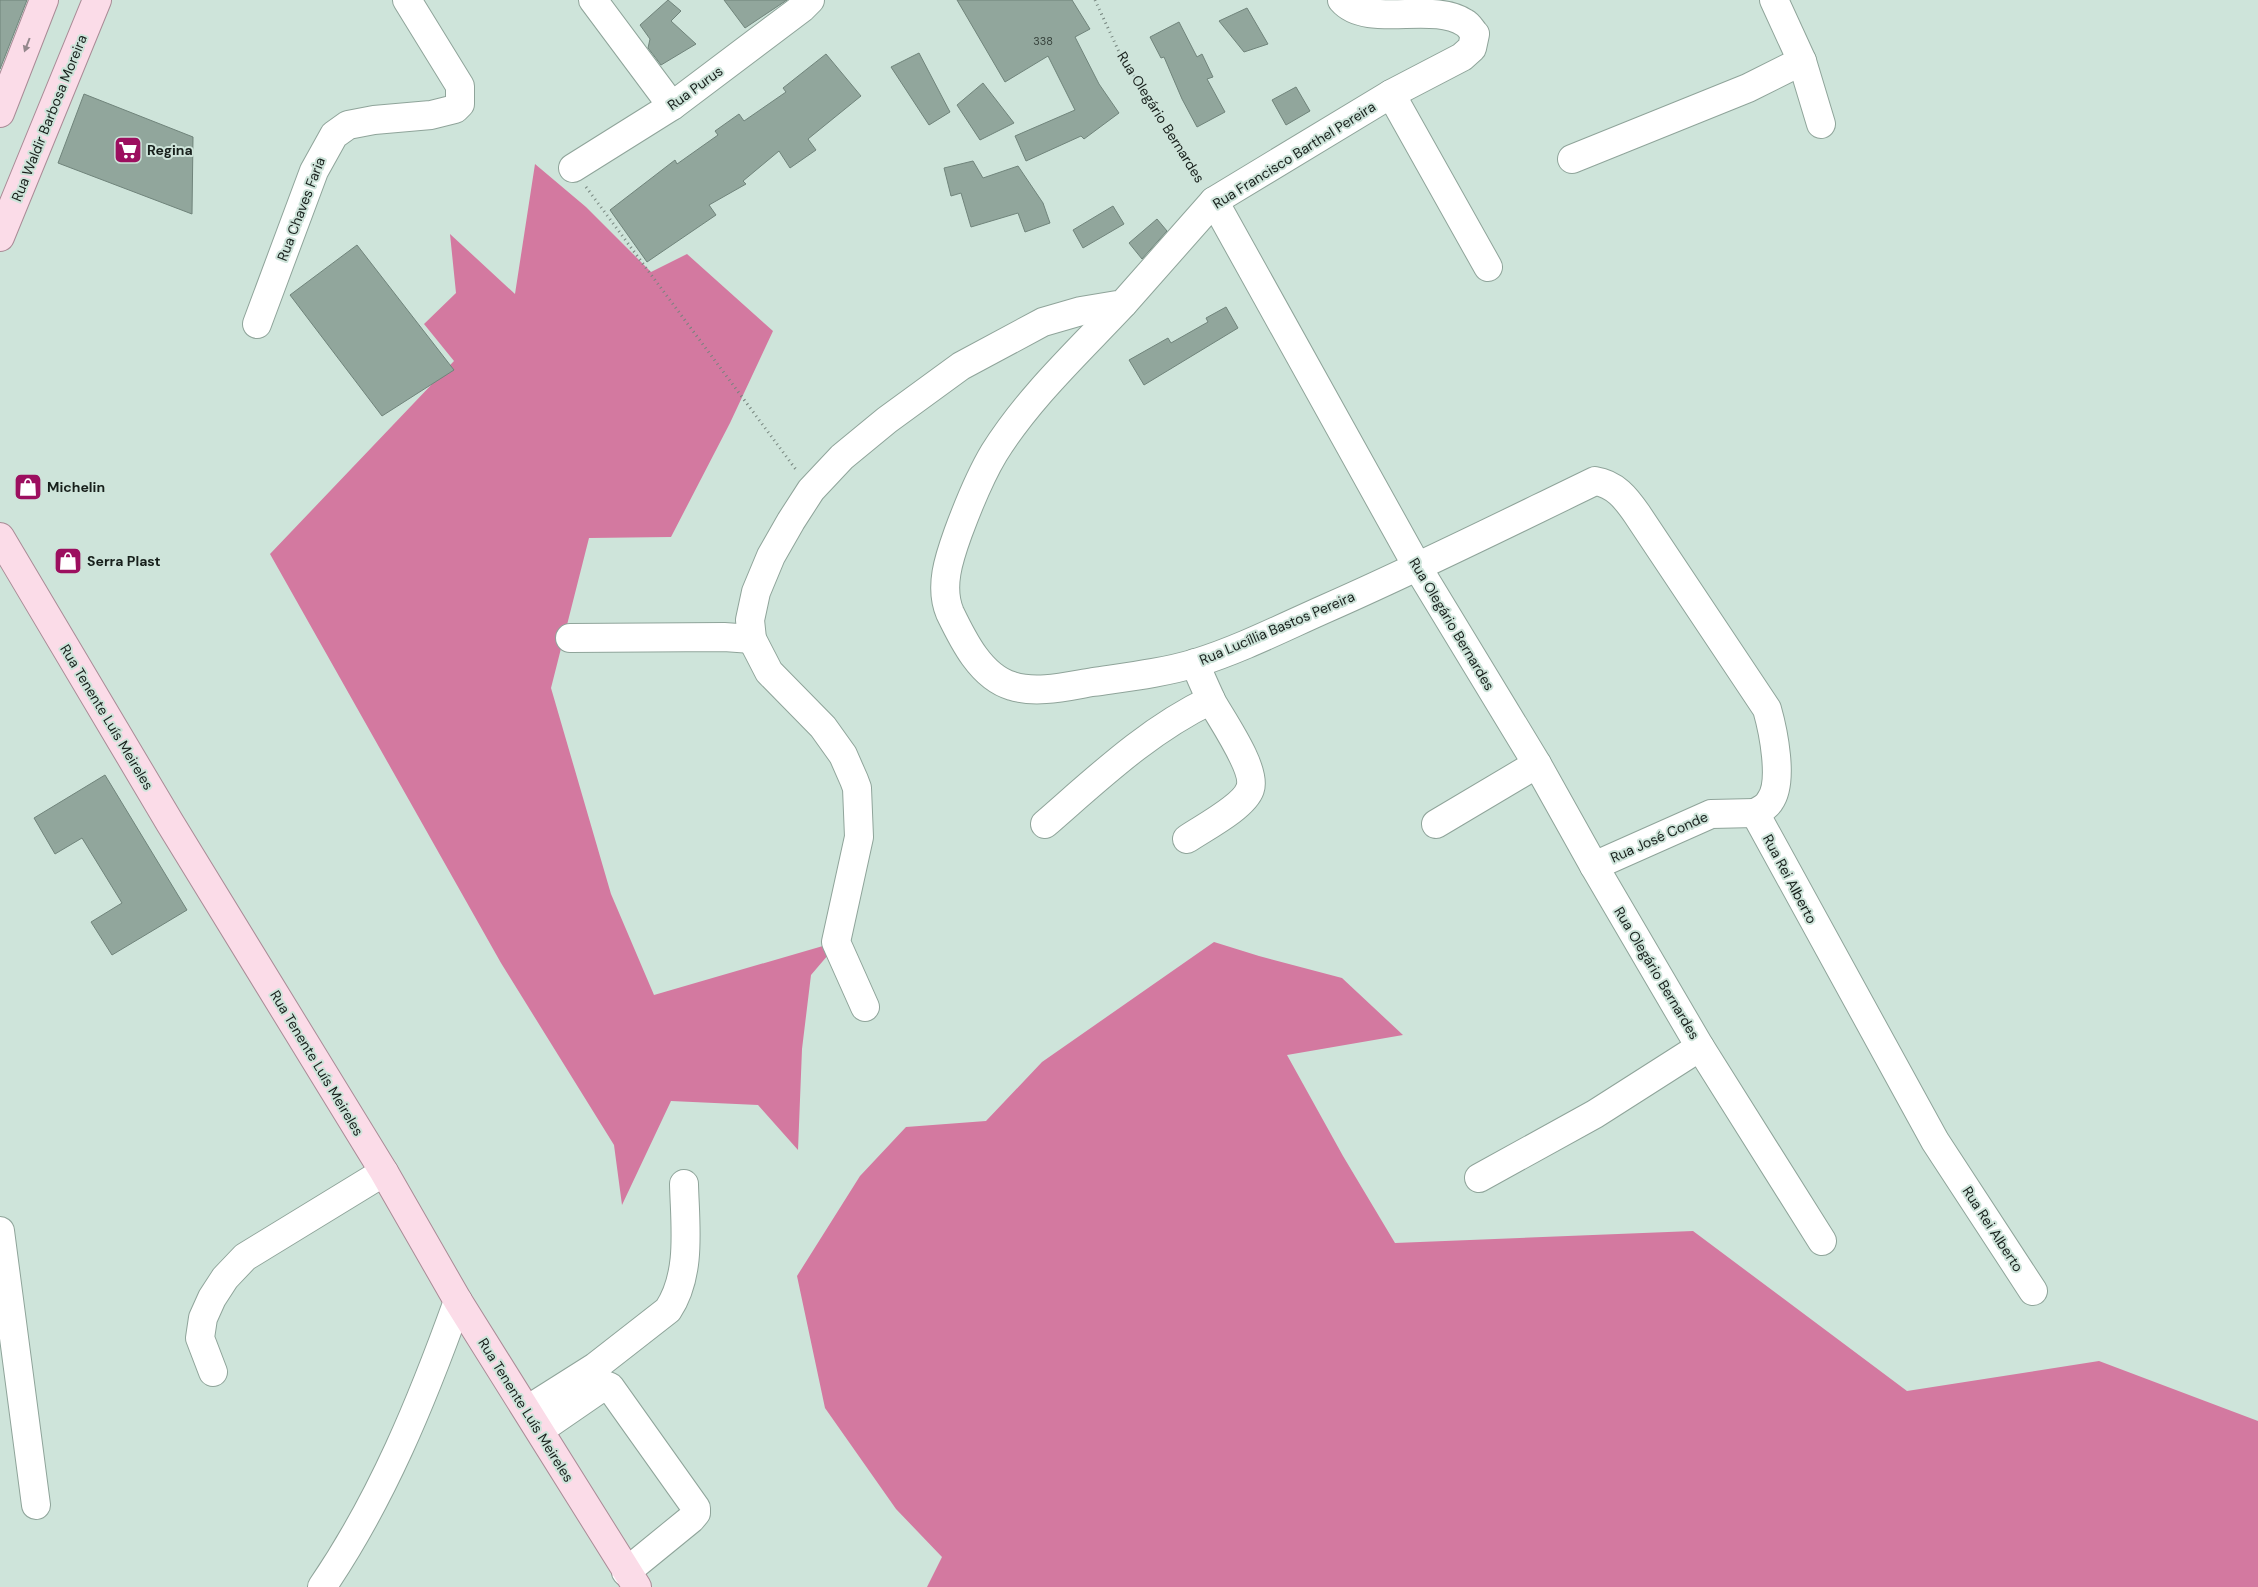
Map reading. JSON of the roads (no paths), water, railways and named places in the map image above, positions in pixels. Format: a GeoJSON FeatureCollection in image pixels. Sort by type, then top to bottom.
{"type":"FeatureCollection","features":[{"type":"Feature","properties":{"kind":"main road"},"geometry":{"type":"LineString","coordinates":[[0,114],[44,0]]}},
{"type":"Feature","properties":{"kind":"main road","name":"Rua Waldir Barbosa Moreira"},"geometry":{"type":"LineString","coordinates":[[0,237],[97,0]]}},
{"type":"Feature","properties":{"kind":"main road","name":"Rua Tenente Luís Meireles"},"geometry":{"type":"LineString","coordinates":[[0,537],[170,823],[384,1172],[458,1302],[631,1579]]}},
{"type":"Feature","properties":{"kind":"street","name":"Rua Chaves Faria"},"geometry":{"type":"LineString","coordinates":[[257,324],[314,171],[334,135],[348,125],[374,120],[431,115],[455,109],[460,104],[460,86],[407,0]]}},
{"type":"Feature","properties":{"kind":"street"},"geometry":{"type":"LineString","coordinates":[[593,0],[672,106]]}},
{"type":"Feature","properties":{"kind":"street","name":"Rua Purus"},"geometry":{"type":"LineString","coordinates":[[573,168],[672,106],[810,0]]}},
{"type":"Feature","properties":{"kind":"street","name":"Rua Francisco Barthel Pereira"},"geometry":{"type":"LineString","coordinates":[[1123,304],[1214,201],[1392,94],[1462,57],[1472,48],[1475,34],[1465,23],[1454,18],[1413,12],[1396,15],[1372,14],[1346,5],[1342,0]]}},
{"type":"Feature","properties":{"kind":"street"},"geometry":{"type":"LineString","coordinates":[[1774,0],[1802,61],[1821,124]]}},
{"type":"Feature","properties":{"kind":"street"},"geometry":{"type":"LineString","coordinates":[[1572,159],[1748,88],[1802,61]]}},
{"type":"Feature","properties":{"kind":"street"},"geometry":{"type":"LineString","coordinates":[[1392,94],[1488,267]]}},
{"type":"Feature","properties":{"kind":"street","name":"Rua Olegário Bernardes"},"geometry":{"type":"LineString","coordinates":[[1214,201],[1418,568],[1537,764],[1594,866],[1700,1047],[1822,1241]]}},
{"type":"Feature","properties":{"kind":"street"},"geometry":{"type":"LineString","coordinates":[[865,1007],[836,942],[858,837],[857,788],[843,755],[824,727],[768,672],[752,639],[750,620],[756,592],[771,556],[811,490],[842,457],[887,420],[961,366],[1043,322],[1081,311],[1123,304]]}},
{"type":"Feature","properties":{"kind":"street","name":"Rua Lucíllia Bastos Pereira"},"geometry":{"type":"LineString","coordinates":[[1123,304],[1023,412],[994,454],[970,500],[952,550],[945,588],[947,605],[959,632],[976,658],[996,680],[1013,687],[1034,690],[1082,684],[1194,663],[1245,644],[1418,568],[1595,481],[1611,486],[1628,501],[1766,709],[1772,726],[1776,769],[1775,790],[1770,801],[1755,813]]}},
{"type":"Feature","properties":{"kind":"street"},"geometry":{"type":"LineString","coordinates":[[570,638],[724,637],[752,639]]}},
{"type":"Feature","properties":{"kind":"street"},"geometry":{"type":"LineString","coordinates":[[1187,839],[1236,805],[1250,790],[1252,782],[1244,758],[1211,700],[1194,663]]}},
{"type":"Feature","properties":{"kind":"street"},"geometry":{"type":"LineString","coordinates":[[1045,824],[1159,728],[1211,700]]}},
{"type":"Feature","properties":{"kind":"street"},"geometry":{"type":"LineString","coordinates":[[1436,824],[1537,764]]}},
{"type":"Feature","properties":{"kind":"street","name":"Rua José Conde"},"geometry":{"type":"LineString","coordinates":[[1594,866],[1711,814],[1755,813]]}},
{"type":"Feature","properties":{"kind":"street","name":"Rua Rei Alberto"},"geometry":{"type":"LineString","coordinates":[[1755,813],[1935,1141],[2033,1291]]}},
{"type":"Feature","properties":{"kind":"street"},"geometry":{"type":"LineString","coordinates":[[1479,1178],[1594,1114],[1700,1047]]}},
{"type":"Feature","properties":{"kind":"street"},"geometry":{"type":"LineString","coordinates":[[214,1372],[200,1338],[204,1318],[212,1298],[225,1278],[245,1257],[384,1172]]}},
{"type":"Feature","properties":{"kind":"street"},"geometry":{"type":"LineString","coordinates":[[533,1420],[595,1367],[668,1310],[680,1288],[686,1248],[684,1184]]}},
{"type":"Feature","properties":{"kind":"street"},"geometry":{"type":"LineString","coordinates":[[0,1231],[36,1505]]}},
{"type":"Feature","properties":{"kind":"street"},"geometry":{"type":"LineString","coordinates":[[322,1587],[382,1486],[413,1420],[458,1302]]}},
{"type":"Feature","properties":{"kind":"street"},"geometry":{"type":"LineString","coordinates":[[533,1420],[605,1385],[610,1387],[696,1508],[696,1513],[692,1519],[631,1579]]}},
{"type":"Feature","properties":{"kind":"place","name":"Regina"},"geometry":{"type":"Point","coordinates":[128,150]}},
{"type":"Feature","properties":{"kind":"place","name":"Michelin"},"geometry":{"type":"Point","coordinates":[28,487]}},
{"type":"Feature","properties":{"kind":"place","name":"Serra Plast"},"geometry":{"type":"Point","coordinates":[68,561]}}]}
